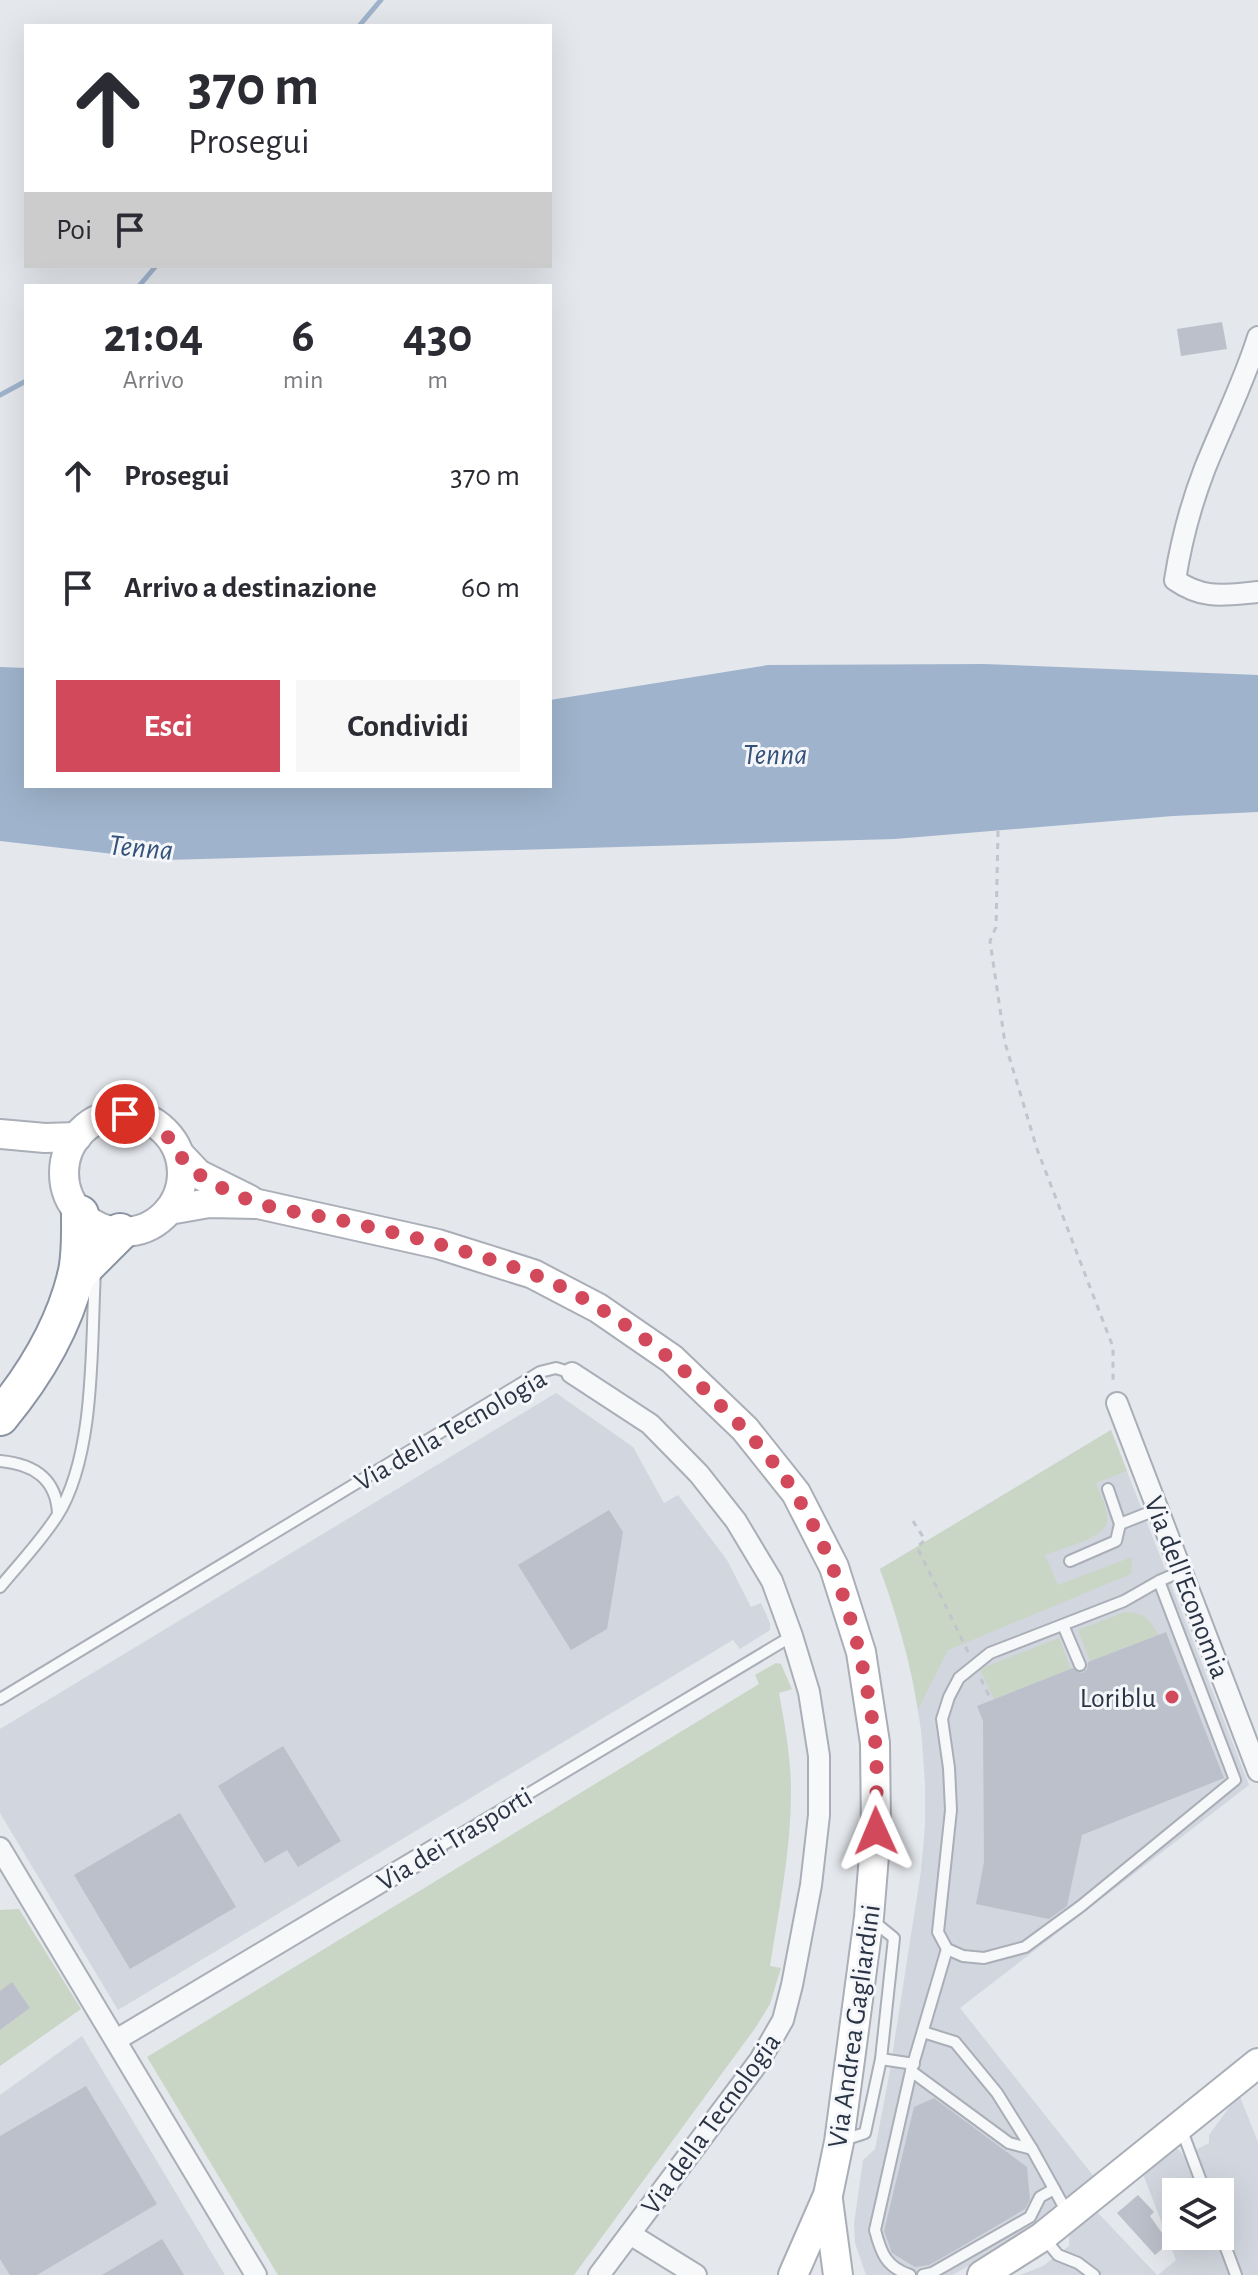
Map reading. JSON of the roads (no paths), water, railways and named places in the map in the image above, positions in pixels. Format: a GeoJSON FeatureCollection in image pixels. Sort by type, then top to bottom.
{"type":"FeatureCollection","features":[{"type":"Feature","properties":{"kind":"highway"},"geometry":{"type":"LineString","coordinates":[[0,1417],[27,1384],[97,1254],[80,1247],[80,1214]]}},
{"type":"Feature","properties":{"kind":"main road"},"geometry":{"type":"LineString","coordinates":[[97,1254],[105,1230],[80,1214],[72,1203],[64,1176],[70,1149],[77,1137],[90,1125],[106,1117],[125,1114],[142,1117],[159,1126],[198,1174],[258,1204]]}},
{"type":"Feature","properties":{"kind":"main road"},"geometry":{"type":"LineString","coordinates":[[64,1176],[0,1134],[77,1137]]}},
{"type":"Feature","properties":{"kind":"main road"},"geometry":{"type":"LineString","coordinates":[[97,1254],[156,1223],[169,1210],[179,1193],[183,1174],[180,1155]]}},
{"type":"Feature","properties":{"kind":"main road"},"geometry":{"type":"LineString","coordinates":[[169,1210],[209,1203],[258,1204]]}},
{"type":"Feature","properties":{"kind":"main road","name":"Via Andrea Gagliardini"},"geometry":{"type":"LineString","coordinates":[[258,1204],[438,1244],[533,1274],[598,1308],[672,1359],[745,1429],[796,1493],[834,1567],[861,1652],[875,1743],[876,1831],[869,1917],[839,2142],[828,2195]]}},
{"type":"Feature","properties":{"kind":"main road"},"geometry":{"type":"LineString","coordinates":[[982,2275],[1042,2237],[1258,2063]]}},
{"type":"Feature","properties":{"kind":"main road"},"geometry":{"type":"LineString","coordinates":[[793,2275],[828,2195]]}},
{"type":"Feature","properties":{"kind":"main road"},"geometry":{"type":"LineString","coordinates":[[828,2195],[838,2275]]}},
{"type":"Feature","properties":{"kind":"street"},"geometry":{"type":"LineString","coordinates":[[1258,337],[1245,379],[1205,468],[1181,543],[1175,580],[1194,593],[1227,595],[1258,592]]}},
{"type":"Feature","properties":{"kind":"street","name":"Via della Tecnologia"},"geometry":{"type":"LineString","coordinates":[[572,1373],[650,1424],[699,1474],[736,1521],[772,1581],[792,1636],[809,1692],[819,1756],[819,1815],[811,1885],[783,2020],[760,2060],[599,2275]]}},
{"type":"Feature","properties":{"kind":"street","name":"Via dell'Economia"},"geometry":{"type":"LineString","coordinates":[[1117,1403],[1257,1770]]}},
{"type":"Feature","properties":{"kind":"street"},"geometry":{"type":"LineString","coordinates":[[0,1848],[256,2275]]}},
{"type":"Feature","properties":{"kind":"street","name":"Via dei Trasporti"},"geometry":{"type":"LineString","coordinates":[[116,2040],[436,1849]]}},
{"type":"Feature","properties":{"kind":"street"},"geometry":{"type":"LineString","coordinates":[[630,2234],[696,2275]]}},
{"type":"Feature","properties":{"kind":"lane"},"geometry":{"type":"LineString","coordinates":[[0,1587],[58,1515],[77,1470],[86,1418],[97,1254]]}},
{"type":"Feature","properties":{"kind":"lane","name":"Via della Tecnologia"},"geometry":{"type":"LineString","coordinates":[[0,1699],[540,1372],[556,1368],[572,1373]]}},
{"type":"Feature","properties":{"kind":"lane"},"geometry":{"type":"LineString","coordinates":[[0,1461],[37,1471],[50,1482],[57,1497],[58,1515]]}},
{"type":"Feature","properties":{"kind":"lane"},"geometry":{"type":"LineString","coordinates":[[1070,1561],[1116,1541],[1120,1524],[1108,1489]]}},
{"type":"Feature","properties":{"kind":"lane"},"geometry":{"type":"LineString","coordinates":[[1120,1524],[1158,1509]]}},
{"type":"Feature","properties":{"kind":"lane"},"geometry":{"type":"LineString","coordinates":[[1182,1571],[1124,1601],[990,1653],[959,1678],[942,1719],[951,1810],[938,1932],[947,1949],[963,1956],[984,1958],[1025,1947],[1081,1906],[1235,1780],[1257,1770]]}},
{"type":"Feature","properties":{"kind":"lane"},"geometry":{"type":"LineString","coordinates":[[1159,1581],[1235,1780]]}},
{"type":"Feature","properties":{"kind":"lane"},"geometry":{"type":"LineString","coordinates":[[1063,1625],[1080,1665]]}},
{"type":"Feature","properties":{"kind":"lane","name":"Via dei Trasporti"},"geometry":{"type":"LineString","coordinates":[[436,1849],[792,1636]]}},
{"type":"Feature","properties":{"kind":"lane"},"geometry":{"type":"LineString","coordinates":[[839,2142],[865,2133],[881,2059],[894,1938],[869,1917]]}},
{"type":"Feature","properties":{"kind":"lane"},"geometry":{"type":"LineString","coordinates":[[910,2275],[894,2269],[881,2253],[875,2230],[912,2067],[947,1949]]}},
{"type":"Feature","properties":{"kind":"lane"},"geometry":{"type":"LineString","coordinates":[[923,2032],[955,2042],[997,2093],[1069,2216]]}},
{"type":"Feature","properties":{"kind":"lane"},"geometry":{"type":"LineString","coordinates":[[881,2059],[912,2067],[1009,2143],[1032,2149]]}},
{"type":"Feature","properties":{"kind":"lane"},"geometry":{"type":"LineString","coordinates":[[1180,2126],[1200,2178]]}},
{"type":"Feature","properties":{"kind":"lane"},"geometry":{"type":"LineString","coordinates":[[923,2275],[932,2273],[1030,2217],[1040,2197],[1054,2189]]}},
{"type":"Feature","properties":{"kind":"lane"},"geometry":{"type":"LineString","coordinates":[[1042,2237],[1058,2255],[1078,2263],[1094,2275]]}},
{"type":"Feature","properties":{"kind":"lane"},"geometry":{"type":"LineString","coordinates":[[1227,2250],[1236,2275]]}},
{"type":"Feature","properties":{"kind":"water","name":"Tenna"},"geometry":{"type":"Polygon","coordinates":[[[984,664],[1258,675],[1258,812],[895,839],[166,860],[0,841],[0,667],[24,668],[24,788],[552,788],[552,700],[768,665],[984,664]]]}},
{"type":"Feature","properties":{"kind":"waterway"},"geometry":{"type":"LineString","coordinates":[[361,24],[381,0]]}},
{"type":"Feature","properties":{"kind":"waterway"},"geometry":{"type":"LineString","coordinates":[[141,284],[154,268]]}},
{"type":"Feature","properties":{"kind":"waterway"},"geometry":{"type":"LineString","coordinates":[[0,395],[24,382]]}},
{"type":"Feature","properties":{"kind":"place","name":"Loriblu"},"geometry":{"type":"Point","coordinates":[1172,1697]}}]}
